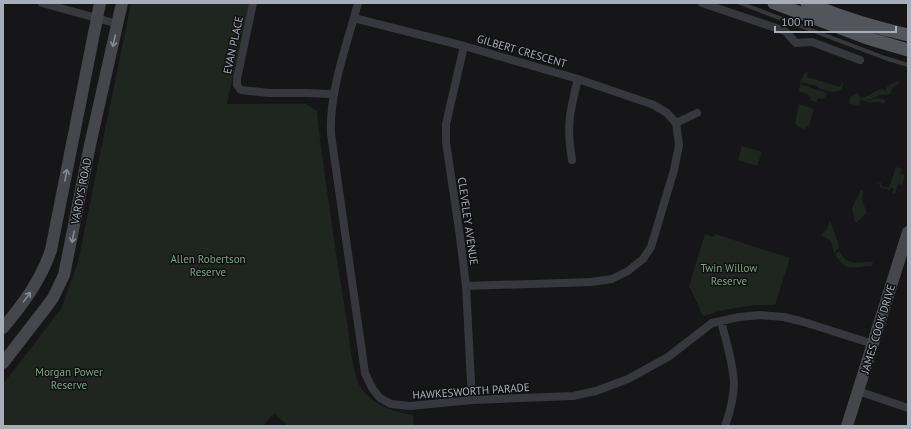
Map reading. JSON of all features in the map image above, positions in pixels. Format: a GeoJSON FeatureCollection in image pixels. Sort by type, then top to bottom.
{"type":"FeatureCollection","features":[{"type":"Feature","properties":{"kind":"main road","name":"VARDYS ROAD"},"geometry":{"type":"LineString","coordinates":[[3,328],[32,290],[46,266],[51,250],[100,3]]}},
{"type":"Feature","properties":{"kind":"main road","name":"VARDYS ROAD"},"geometry":{"type":"LineString","coordinates":[[3,363],[44,310],[56,291],[64,274],[93,131],[122,3]]}},
{"type":"Feature","properties":{"kind":"main road"},"geometry":{"type":"LineString","coordinates":[[774,3],[867,38],[908,50]]}},
{"type":"Feature","properties":{"kind":"main road"},"geometry":{"type":"LineString","coordinates":[[807,3],[824,11],[869,26],[908,35]]}},
{"type":"Feature","properties":{"kind":"main road","name":"JAMES COOK DRIVE"},"geometry":{"type":"LineString","coordinates":[[847,426],[908,232]]}},
{"type":"Feature","properties":{"kind":"street"},"geometry":{"type":"LineString","coordinates":[[42,3],[118,24]]}},
{"type":"Feature","properties":{"kind":"street","name":"EVAN PLACE"},"geometry":{"type":"LineString","coordinates":[[253,3],[237,79],[237,85],[241,90],[269,93],[333,94]]}},
{"type":"Feature","properties":{"kind":"street","name":"HAWKESWORTH PARADE"},"geometry":{"type":"LineString","coordinates":[[358,3],[333,94],[330,134],[365,373],[372,388],[380,398],[391,404],[410,406],[472,400],[573,396],[596,391],[628,379],[661,361],[712,323],[755,316],[784,317],[873,344]]}},
{"type":"Feature","properties":{"kind":"street"},"geometry":{"type":"LineString","coordinates":[[702,3],[785,31],[796,43],[812,42],[860,60]]}},
{"type":"Feature","properties":{"kind":"street","name":"GILBERT CRESCENT"},"geometry":{"type":"LineString","coordinates":[[354,18],[464,46],[578,79],[654,105],[668,113],[676,123]]}},
{"type":"Feature","properties":{"kind":"street","name":"CLEVELEY AVENUE"},"geometry":{"type":"LineString","coordinates":[[464,46],[446,124],[446,142],[466,286],[472,400]]}},
{"type":"Feature","properties":{"kind":"street"},"geometry":{"type":"LineString","coordinates":[[572,160],[568,141],[570,112],[578,79]]}},
{"type":"Feature","properties":{"kind":"street"},"geometry":{"type":"LineString","coordinates":[[466,286],[592,282],[612,279],[628,271],[643,259],[651,247],[674,170],[679,145],[676,123],[697,113]]}},
{"type":"Feature","properties":{"kind":"street"},"geometry":{"type":"LineString","coordinates":[[721,321],[734,383],[733,395],[726,426]]}},
{"type":"Feature","properties":{"kind":"street"},"geometry":{"type":"LineString","coordinates":[[858,391],[908,408]]}},
{"type":"Feature","properties":{"kind":"lane"},"geometry":{"type":"LineString","coordinates":[[740,3],[908,65]]}},
{"type":"Feature","properties":{"kind":"green space","name":"Allen Robertson Reserve"},"geometry":{"type":"Polygon","coordinates":[[[131,3],[249,3],[227,104],[306,104],[317,111],[336,255],[351,353],[357,379],[360,387],[375,402],[387,408],[413,415],[414,426],[288,426],[274,413],[263,426],[3,426],[3,384],[61,309],[78,262],[131,3]]]}},
{"type":"Feature","properties":{"kind":"green space"},"geometry":{"type":"Polygon","coordinates":[[[808,71],[807,77],[840,87],[843,81],[842,88],[839,91],[831,92],[818,88],[818,86],[800,82],[804,74],[808,71]]]}},
{"type":"Feature","properties":{"kind":"green space"},"geometry":{"type":"Polygon","coordinates":[[[896,81],[901,82],[892,88],[890,94],[879,95],[870,100],[865,99],[870,101],[880,98],[886,101],[884,104],[878,102],[867,102],[861,99],[880,89],[885,92],[887,87],[896,81]]]}},
{"type":"Feature","properties":{"kind":"green space"},"geometry":{"type":"Polygon","coordinates":[[[800,84],[827,93],[823,99],[818,98],[816,102],[810,100],[811,98],[809,95],[799,91],[800,84]]]}},
{"type":"Feature","properties":{"kind":"green space"},"geometry":{"type":"Polygon","coordinates":[[[858,93],[861,99],[859,106],[849,103],[851,96],[858,93]]]}},
{"type":"Feature","properties":{"kind":"green space"},"geometry":{"type":"Polygon","coordinates":[[[799,104],[814,109],[809,125],[804,129],[798,127],[795,123],[799,104]]]}},
{"type":"Feature","properties":{"kind":"green space"},"geometry":{"type":"Polygon","coordinates":[[[742,146],[762,152],[757,166],[738,160],[742,146]]]}},
{"type":"Feature","properties":{"kind":"green space"},"geometry":{"type":"Polygon","coordinates":[[[896,167],[902,169],[900,173],[905,175],[902,185],[898,184],[895,194],[892,193],[892,191],[894,191],[893,188],[891,187],[890,190],[880,187],[880,184],[875,182],[881,183],[881,186],[889,188],[896,167]]]}},
{"type":"Feature","properties":{"kind":"green space"},"geometry":{"type":"Polygon","coordinates":[[[861,190],[863,191],[862,200],[867,213],[855,222],[852,208],[861,190]]]}},
{"type":"Feature","properties":{"kind":"green space"},"geometry":{"type":"Polygon","coordinates":[[[830,221],[839,248],[834,253],[831,241],[821,235],[827,229],[830,221]]]}},
{"type":"Feature","properties":{"kind":"green space","name":"Twin Willow Reserve"},"geometry":{"type":"Polygon","coordinates":[[[705,234],[713,237],[715,234],[790,258],[775,305],[739,307],[703,316],[689,286],[705,234]]]}},
{"type":"Feature","properties":{"kind":"green space"},"geometry":{"type":"Polygon","coordinates":[[[839,251],[846,260],[850,262],[873,262],[872,266],[847,267],[835,254],[839,251]]]}},
{"type":"Feature","properties":{"kind":"park label","name":"Morgan Power Reserve"},"geometry":{"type":"Point","coordinates":[69,378]}}]}
